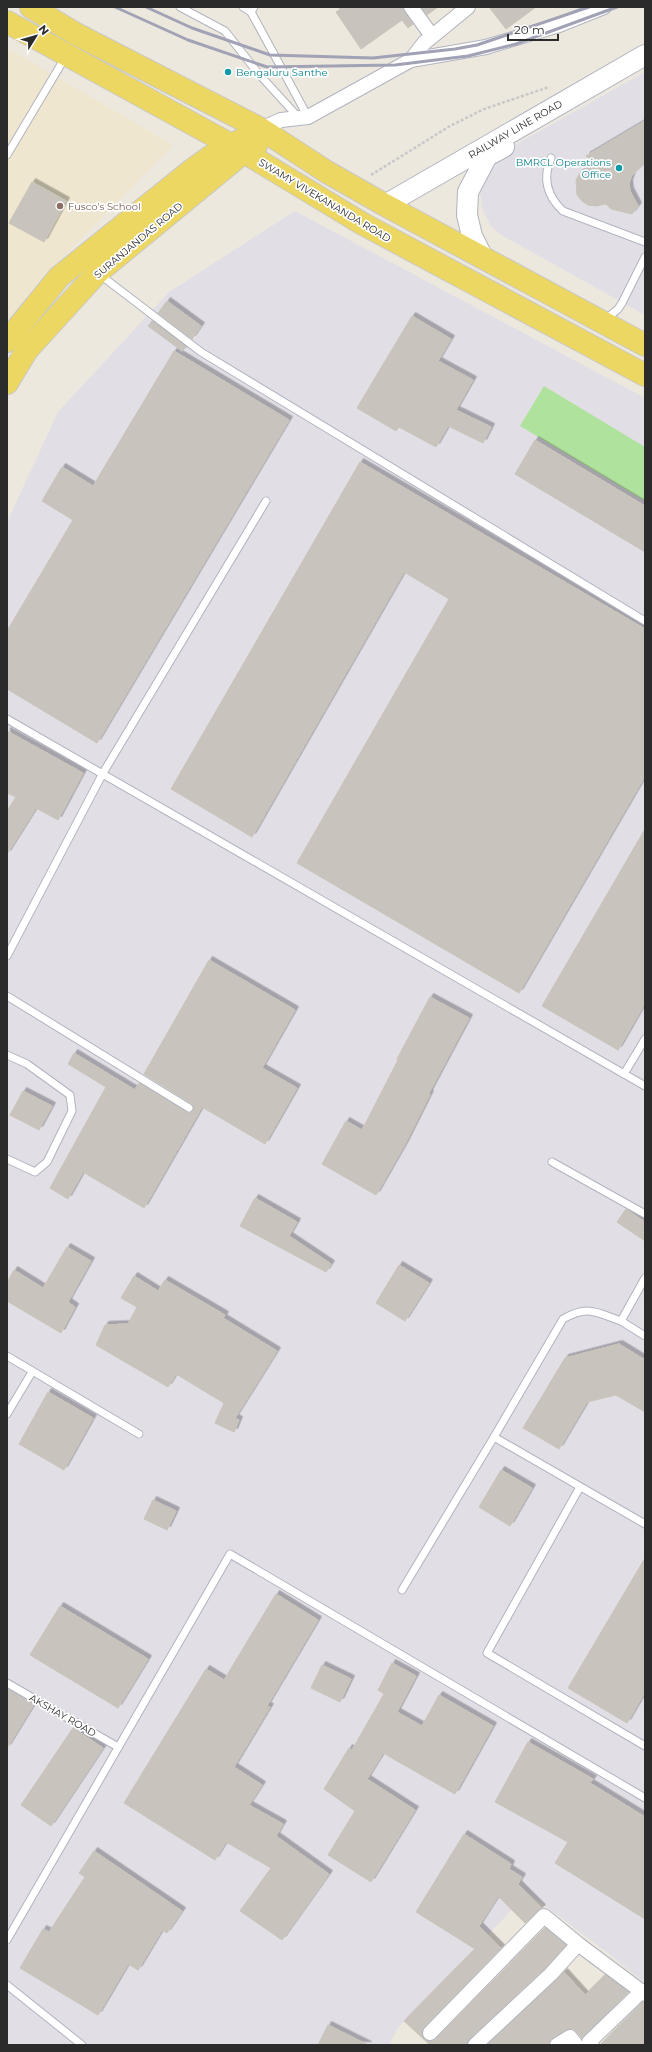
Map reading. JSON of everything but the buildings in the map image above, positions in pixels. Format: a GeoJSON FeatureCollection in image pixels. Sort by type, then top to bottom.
{"type":"FeatureCollection","features":[{"type":"Feature","properties":{"kind":"main road"},"geometry":{"type":"LineString","coordinates":[[31,7],[76,34],[267,133],[353,187],[385,205],[645,345]]}},
{"type":"Feature","properties":{"kind":"main road","name":"SWAMY VIVEKANANDA ROAD"},"geometry":{"type":"LineString","coordinates":[[7,22],[66,56],[238,149],[363,224],[645,375]]}},
{"type":"Feature","properties":{"kind":"main road","name":"RAILWAY LINE ROAD"},"geometry":{"type":"LineString","coordinates":[[385,205],[645,54]]}},
{"type":"Feature","properties":{"kind":"main road"},"geometry":{"type":"LineString","coordinates":[[483,258],[472,236],[467,215],[468,192],[487,156],[520,140],[645,68]]}},
{"type":"Feature","properties":{"kind":"main road","name":"SURANJANDAS ROAD"},"geometry":{"type":"LineString","coordinates":[[7,341],[59,277],[188,173],[267,133]]}},
{"type":"Feature","properties":{"kind":"main road","name":"SURANJANDAS ROAD"},"geometry":{"type":"LineString","coordinates":[[7,382],[27,350],[97,273],[238,149]]}},
{"type":"Feature","properties":{"kind":"street"},"geometry":{"type":"LineString","coordinates":[[411,7],[432,36]]}},
{"type":"Feature","properties":{"kind":"street"},"geometry":{"type":"LineString","coordinates":[[411,60],[424,43],[468,7]]}},
{"type":"Feature","properties":{"kind":"street"},"geometry":{"type":"LineString","coordinates":[[267,133],[295,126],[304,119],[411,60],[486,47],[559,25],[604,7]]}},
{"type":"Feature","properties":{"kind":"street"},"geometry":{"type":"LineString","coordinates":[[430,2033],[544,1916],[578,1944],[643,1992],[589,2042],[592,2045]]}},
{"type":"Feature","properties":{"kind":"street"},"geometry":{"type":"LineString","coordinates":[[475,2045],[550,1974],[578,1944]]}},
{"type":"Feature","properties":{"kind":"street"},"geometry":{"type":"LineString","coordinates":[[557,2045],[570,2037],[576,2045]]}},
{"type":"Feature","properties":{"kind":"lane"},"geometry":{"type":"LineString","coordinates":[[180,7],[225,31],[258,74],[304,119]]}},
{"type":"Feature","properties":{"kind":"lane"},"geometry":{"type":"LineString","coordinates":[[243,7],[253,10],[304,119]]}},
{"type":"Feature","properties":{"kind":"lane"},"geometry":{"type":"LineString","coordinates":[[7,155],[66,56]]}},
{"type":"Feature","properties":{"kind":"lane"},"geometry":{"type":"LineString","coordinates":[[551,158],[547,168],[547,189],[554,203],[563,211],[645,242]]}},
{"type":"Feature","properties":{"kind":"lane"},"geometry":{"type":"LineString","coordinates":[[602,323],[618,309],[622,303],[645,257]]}},
{"type":"Feature","properties":{"kind":"lane"},"geometry":{"type":"LineString","coordinates":[[97,273],[201,352],[645,620]]}},
{"type":"Feature","properties":{"kind":"lane"},"geometry":{"type":"LineString","coordinates":[[7,956],[103,773],[266,501]]}},
{"type":"Feature","properties":{"kind":"lane"},"geometry":{"type":"LineString","coordinates":[[7,718],[645,1086]]}},
{"type":"Feature","properties":{"kind":"lane"},"geometry":{"type":"LineString","coordinates":[[7,996],[189,1108]]}},
{"type":"Feature","properties":{"kind":"lane"},"geometry":{"type":"LineString","coordinates":[[624,1074],[645,1039]]}},
{"type":"Feature","properties":{"kind":"lane"},"geometry":{"type":"LineString","coordinates":[[7,1055],[28,1064],[70,1095],[72,1111],[47,1162],[35,1172],[7,1159]]}},
{"type":"Feature","properties":{"kind":"lane"},"geometry":{"type":"LineString","coordinates":[[552,1162],[645,1214]]}},
{"type":"Feature","properties":{"kind":"lane"},"geometry":{"type":"LineString","coordinates":[[620,1320],[645,1278]]}},
{"type":"Feature","properties":{"kind":"lane"},"geometry":{"type":"LineString","coordinates":[[402,1590],[563,1319],[576,1312],[590,1310],[620,1320],[645,1336]]}},
{"type":"Feature","properties":{"kind":"lane"},"geometry":{"type":"LineString","coordinates":[[7,1356],[139,1434]]}},
{"type":"Feature","properties":{"kind":"lane"},"geometry":{"type":"LineString","coordinates":[[7,1414],[32,1372]]}},
{"type":"Feature","properties":{"kind":"lane"},"geometry":{"type":"LineString","coordinates":[[494,1437],[645,1524]]}},
{"type":"Feature","properties":{"kind":"lane"},"geometry":{"type":"LineString","coordinates":[[580,1487],[487,1653],[645,1746]]}},
{"type":"Feature","properties":{"kind":"lane"},"geometry":{"type":"LineString","coordinates":[[7,1940],[230,1554],[645,1798]]}},
{"type":"Feature","properties":{"kind":"lane","name":"AKSHAY ROAD"},"geometry":{"type":"LineString","coordinates":[[7,1683],[118,1747]]}},
{"type":"Feature","properties":{"kind":"lane"},"geometry":{"type":"LineString","coordinates":[[7,1985],[82,2045]]}},
{"type":"Feature","properties":{"kind":"path"},"geometry":{"type":"LineString","coordinates":[[353,187],[450,126],[484,109],[549,87]]}},
{"type":"Feature","properties":{"kind":"shaded area","name":"Fusco's School"},"geometry":{"type":"Polygon","coordinates":[[[7,48],[173,145],[52,268],[7,324],[7,48]]]}},
{"type":"Feature","properties":{"kind":"shaded area"},"geometry":{"type":"Polygon","coordinates":[[[645,72],[645,315],[503,236],[491,227],[482,209],[480,192],[485,169],[497,155],[645,72]]]}},
{"type":"Feature","properties":{"kind":"shaded area"},"geometry":{"type":"Polygon","coordinates":[[[295,211],[645,398],[645,1983],[528,1893],[398,2028],[389,2045],[7,2045],[7,522],[58,412],[169,292],[295,211]]]}},
{"type":"Feature","properties":{"kind":"green space"},"geometry":{"type":"Polygon","coordinates":[[[544,386],[645,447],[645,501],[520,426],[544,386]]]}},
{"type":"Feature","properties":{"kind":"railway"},"geometry":{"type":"LineString","coordinates":[[115,7],[188,40],[267,67],[395,65],[468,56],[516,44],[617,7]]}},
{"type":"Feature","properties":{"kind":"railway"},"geometry":{"type":"LineString","coordinates":[[146,7],[192,28],[270,55],[373,58],[455,49],[477,45],[589,7]]}},
{"type":"Feature","properties":{"kind":"place","name":"Bengaluru Santhe"},"geometry":{"type":"Point","coordinates":[228,72]}},
{"type":"Feature","properties":{"kind":"place","name":"BMRCL Operations Office"},"geometry":{"type":"Point","coordinates":[619,168]}},
{"type":"Feature","properties":{"kind":"place","name":"Fusco's School"},"geometry":{"type":"Point","coordinates":[60,206]}}]}
